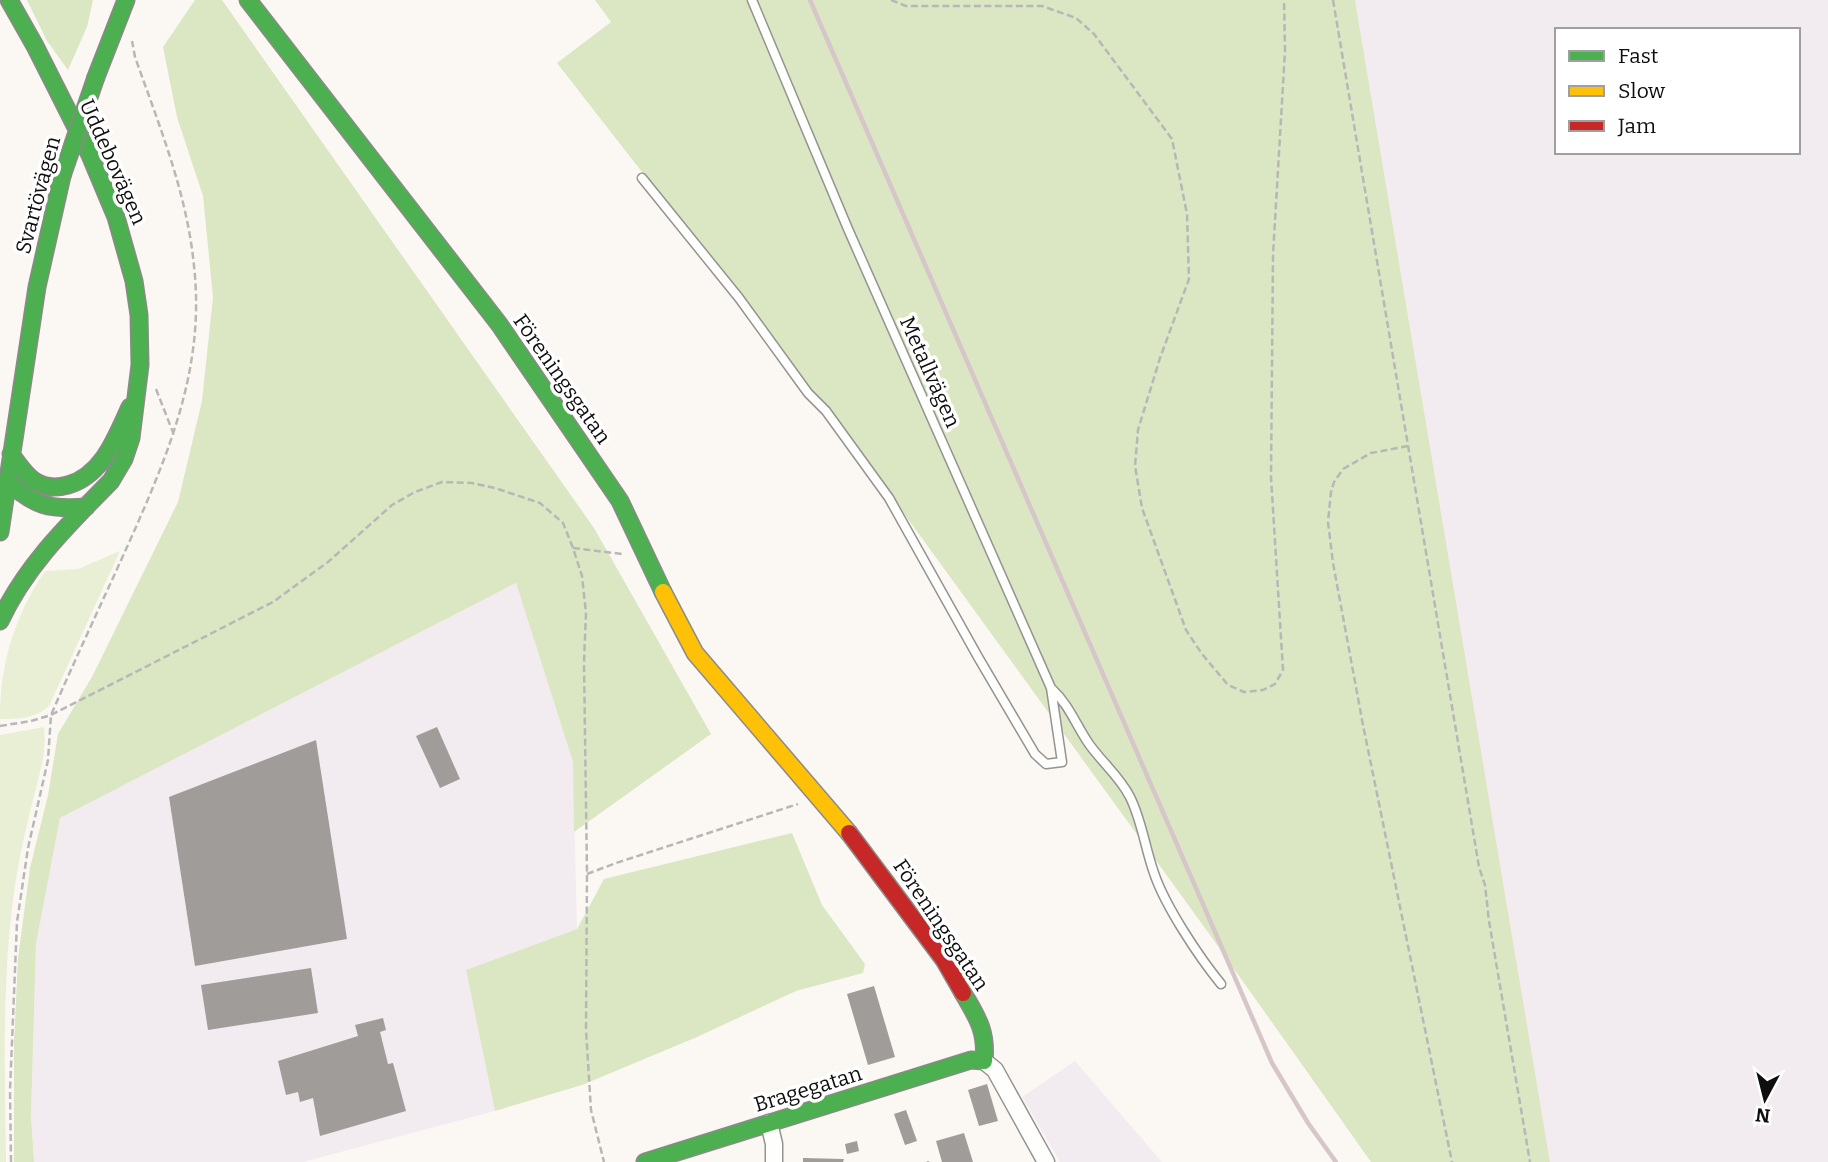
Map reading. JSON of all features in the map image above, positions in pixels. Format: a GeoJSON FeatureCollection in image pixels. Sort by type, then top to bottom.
{"type":"FeatureCollection","features":[{"type":"Feature","properties":{"kind":"street","name":"Uddebovägen"},"geometry":{"type":"LineString","coordinates":[[0,621],[23,578],[111,481],[127,455],[134,429],[141,352],[133,277],[121,230],[96,166],[9,0]]}},
{"type":"Feature","properties":{"kind":"street","name":"Svartövägen"},"geometry":{"type":"LineString","coordinates":[[0,532],[37,287],[62,176],[126,0]]}},
{"type":"Feature","properties":{"kind":"street","name":"Föreningsgatan"},"geometry":{"type":"LineString","coordinates":[[248,0],[499,324],[621,501],[695,653],[876,867],[944,960],[980,1023],[986,1042],[984,1061]]}},
{"type":"Feature","properties":{"kind":"street","name":"Uddebovägen"},"geometry":{"type":"LineString","coordinates":[[10,454],[30,477],[42,484],[56,487],[77,483],[95,469],[105,455],[136,394]]}},
{"type":"Feature","properties":{"kind":"street"},"geometry":{"type":"LineString","coordinates":[[7,480],[21,495],[40,506],[58,509],[86,507]]}},
{"type":"Feature","properties":{"kind":"street","name":"Bragegatan"},"geometry":{"type":"LineString","coordinates":[[645,1162],[971,1060],[984,1061]]}},
{"type":"Feature","properties":{"kind":"street"},"geometry":{"type":"LineString","coordinates":[[984,1061],[995,1070],[1046,1162]]}},
{"type":"Feature","properties":{"kind":"street"},"geometry":{"type":"LineString","coordinates":[[769,1123],[775,1162]]}},
{"type":"Feature","properties":{"kind":"lane","name":"Metallvägen"},"geometry":{"type":"LineString","coordinates":[[642,177],[739,298],[808,393],[826,411],[889,498],[1035,754],[1046,764],[1062,762],[1051,688],[848,229],[752,0]]}},
{"type":"Feature","properties":{"kind":"lane"},"geometry":{"type":"LineString","coordinates":[[1051,688],[1065,702],[1087,740],[1130,797],[1160,887],[1204,963],[1221,984]]}},
{"type":"Feature","properties":{"kind":"path"},"geometry":{"type":"LineString","coordinates":[[891,0],[906,6],[1042,6],[1076,18],[1094,34],[1172,139],[1187,214],[1189,279],[1160,358],[1138,430],[1136,467],[1142,508],[1186,630],[1228,685],[1244,692],[1263,690],[1275,684],[1283,670],[1271,477],[1273,255],[1285,51],[1284,0]]}},
{"type":"Feature","properties":{"kind":"path"},"geometry":{"type":"LineString","coordinates":[[1333,0],[1530,1162]]}},
{"type":"Feature","properties":{"kind":"path"},"geometry":{"type":"LineString","coordinates":[[11,1162],[10,1090],[17,922],[28,848],[48,760],[51,715],[164,463],[185,397],[195,330],[194,266],[183,196],[135,57],[133,30]]}},
{"type":"Feature","properties":{"kind":"path"},"geometry":{"type":"LineString","coordinates":[[155,387],[174,435]]}},
{"type":"Feature","properties":{"kind":"path"},"geometry":{"type":"LineString","coordinates":[[1408,446],[1371,453],[1343,469],[1331,492],[1328,522],[1363,724],[1452,1162]]}},
{"type":"Feature","properties":{"kind":"path"},"geometry":{"type":"LineString","coordinates":[[0,726],[31,722],[51,715],[273,602],[328,562],[392,505],[415,492],[442,482],[472,484],[495,488],[540,503],[563,523],[582,576],[586,613],[586,1030],[591,1110],[604,1162]]}},
{"type":"Feature","properties":{"kind":"path"},"geometry":{"type":"LineString","coordinates":[[573,548],[646,557]]}},
{"type":"Feature","properties":{"kind":"path"},"geometry":{"type":"LineString","coordinates":[[587,874],[755,817],[778,812],[818,796]]}},
{"type":"Feature","properties":{"kind":"shaded area"},"geometry":{"type":"Polygon","coordinates":[[[1355,0],[1828,0],[1828,1162],[1550,1162],[1355,0]]]}},
{"type":"Feature","properties":{"kind":"shaded area"},"geometry":{"type":"Polygon","coordinates":[[[516,583],[573,762],[577,929],[466,970],[495,1111],[303,1162],[34,1162],[31,1116],[36,944],[60,818],[516,583]]]}},
{"type":"Feature","properties":{"kind":"shaded area"},"geometry":{"type":"Polygon","coordinates":[[[1075,1061],[1162,1162],[1060,1162],[1022,1097],[1075,1061]]]}},
{"type":"Feature","properties":{"kind":"green space"},"geometry":{"type":"Polygon","coordinates":[[[27,0],[93,0],[87,27],[68,70],[47,41],[27,0]]]}},
{"type":"Feature","properties":{"kind":"green space"},"geometry":{"type":"Polygon","coordinates":[[[195,0],[222,0],[594,528],[711,734],[574,832],[573,762],[516,583],[60,818],[36,944],[31,1116],[34,1162],[14,1162],[14,1044],[18,958],[30,868],[48,795],[58,734],[93,675],[178,502],[202,401],[213,297],[203,196],[177,117],[163,47],[195,0]]]}},
{"type":"Feature","properties":{"kind":"green space"},"geometry":{"type":"Polygon","coordinates":[[[595,0],[1355,0],[1550,1162],[1371,1162],[1210,935],[847,435],[557,63],[611,22],[595,0]]]}},
{"type":"Feature","properties":{"kind":"green space"},"geometry":{"type":"Polygon","coordinates":[[[120,551],[49,706],[32,716],[0,719],[3,679],[11,642],[25,606],[45,571],[78,569],[120,551]]]}},
{"type":"Feature","properties":{"kind":"green space"},"geometry":{"type":"Polygon","coordinates":[[[44,727],[42,764],[22,846],[8,945],[5,1017],[6,1162],[0,1162],[0,735],[44,727]]]}},
{"type":"Feature","properties":{"kind":"green space"},"geometry":{"type":"Polygon","coordinates":[[[792,833],[822,905],[865,964],[863,973],[796,991],[697,1037],[582,1085],[495,1111],[466,970],[577,929],[604,879],[792,833]]]}},
{"type":"Feature","properties":{"kind":"building"},"geometry":{"type":"Polygon","coordinates":[[[437,727],[460,779],[440,788],[416,736],[437,727]]]}},
{"type":"Feature","properties":{"kind":"building"},"geometry":{"type":"Polygon","coordinates":[[[316,740],[347,939],[195,966],[169,797],[316,740]]]}},
{"type":"Feature","properties":{"kind":"building"},"geometry":{"type":"Polygon","coordinates":[[[311,968],[318,1013],[208,1030],[201,985],[311,968]]]}},
{"type":"Feature","properties":{"kind":"building"},"geometry":{"type":"Polygon","coordinates":[[[874,986],[895,1057],[868,1065],[847,994],[874,986]]]}},
{"type":"Feature","properties":{"kind":"building"},"geometry":{"type":"Polygon","coordinates":[[[383,1018],[386,1030],[380,1032],[388,1064],[393,1063],[406,1111],[320,1136],[313,1098],[300,1102],[298,1092],[286,1095],[278,1061],[358,1036],[355,1025],[383,1018]]]}},
{"type":"Feature","properties":{"kind":"building"},"geometry":{"type":"Polygon","coordinates":[[[987,1084],[998,1121],[979,1126],[968,1090],[987,1084]]]}},
{"type":"Feature","properties":{"kind":"building"},"geometry":{"type":"Polygon","coordinates":[[[906,1110],[917,1141],[905,1145],[894,1114],[906,1110]]]}},
{"type":"Feature","properties":{"kind":"building"},"geometry":{"type":"Polygon","coordinates":[[[964,1133],[973,1162],[942,1162],[936,1141],[964,1133]]]}},
{"type":"Feature","properties":{"kind":"building"},"geometry":{"type":"Polygon","coordinates":[[[857,1141],[859,1151],[847,1154],[845,1144],[857,1141]]]}},
{"type":"Feature","properties":{"kind":"building"},"geometry":{"type":"Polygon","coordinates":[[[803,1158],[844,1159],[843,1162],[803,1162],[803,1158]]]}},
{"type":"Feature","properties":{"kind":"railway"},"geometry":{"type":"LineString","coordinates":[[810,0],[1272,1063],[1308,1123],[1336,1162]]}},
{"type":"Feature","properties":{"kind":"traffic: fast"},"geometry":{"type":"LineString","coordinates":[[0,621],[35,563],[111,481],[124,459],[131,438],[140,365],[139,315],[134,281],[116,217],[90,155],[9,0]]}},
{"type":"Feature","properties":{"kind":"traffic: fast"},"geometry":{"type":"LineString","coordinates":[[96,77],[126,0]]}},
{"type":"Feature","properties":{"kind":"traffic: fast"},"geometry":{"type":"LineString","coordinates":[[248,0],[499,324],[620,501],[663,592]]}},
{"type":"Feature","properties":{"kind":"traffic: fast"},"geometry":{"type":"LineString","coordinates":[[62,176],[96,77]]}},
{"type":"Feature","properties":{"kind":"traffic: fast"},"geometry":{"type":"LineString","coordinates":[[0,532],[37,287],[62,176]]}},
{"type":"Feature","properties":{"kind":"traffic: fast"},"geometry":{"type":"LineString","coordinates":[[11,454],[36,482],[52,487],[68,485],[90,473],[107,454],[130,407]]}},
{"type":"Feature","properties":{"kind":"traffic: fast"},"geometry":{"type":"LineString","coordinates":[[7,480],[34,501],[52,507],[86,507]]}},
{"type":"Feature","properties":{"kind":"traffic: fast"},"geometry":{"type":"LineString","coordinates":[[645,1162],[971,1060],[984,1061],[982,1033],[977,1017],[963,993]]}},
{"type":"Feature","properties":{"kind":"traffic: slow"},"geometry":{"type":"LineString","coordinates":[[663,592],[695,653],[849,833]]}},
{"type":"Feature","properties":{"kind":"traffic: jam"},"geometry":{"type":"LineString","coordinates":[[849,833],[944,960],[963,993]]}}]}
